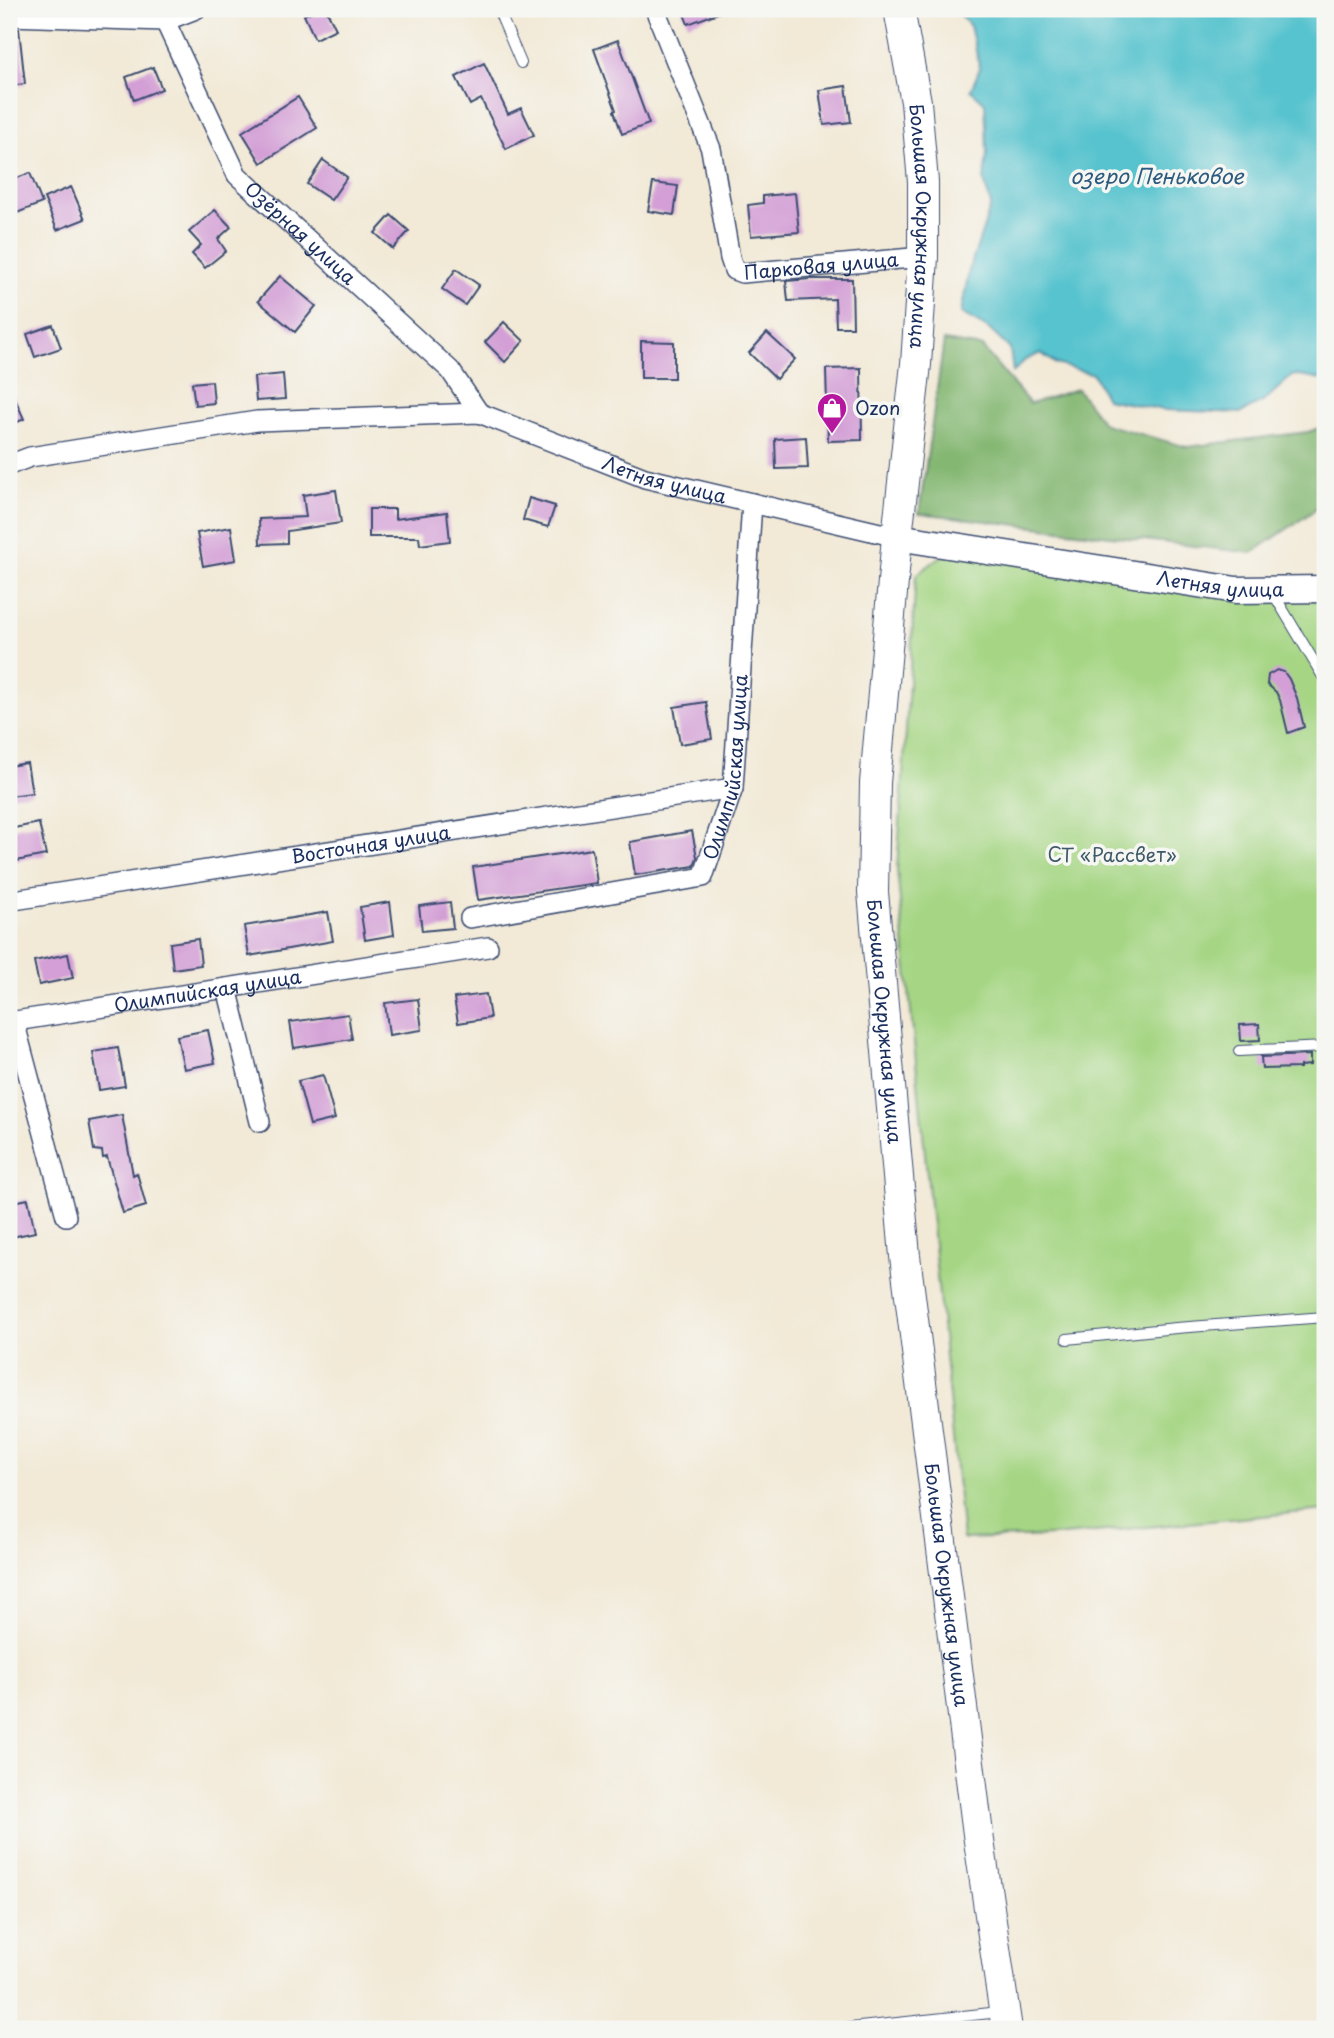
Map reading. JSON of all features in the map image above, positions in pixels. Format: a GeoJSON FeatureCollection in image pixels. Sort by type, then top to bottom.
{"type":"FeatureCollection","features":[{"type":"Feature","properties":{"kind":"main road","name":"Большая Окружная улица"},"geometry":{"type":"LineString","coordinates":[[899,9],[916,102],[923,181],[923,257],[916,364],[875,783],[873,892],[907,1270],[978,1834],[1006,2020]]}},
{"type":"Feature","properties":{"kind":"street"},"geometry":{"type":"LineString","coordinates":[[9,16],[165,21],[196,9]]}},
{"type":"Feature","properties":{"kind":"street","name":"Парковая улица"},"geometry":{"type":"LineString","coordinates":[[655,9],[712,149],[734,270],[742,273],[923,257]]}},
{"type":"Feature","properties":{"kind":"street","name":"Озёрная улица"},"geometry":{"type":"LineString","coordinates":[[165,21],[237,175],[450,370],[480,413]]}},
{"type":"Feature","properties":{"kind":"street","name":"Летняя улица"},"geometry":{"type":"LineString","coordinates":[[9,465],[30,457],[257,421],[480,413],[645,478],[897,537],[1237,590],[1325,589]]}},
{"type":"Feature","properties":{"kind":"street","name":"Олимпийская улица"},"geometry":{"type":"LineString","coordinates":[[470,918],[703,877],[733,788],[752,503]]}},
{"type":"Feature","properties":{"kind":"street","name":"Восточная улица"},"geometry":{"type":"LineString","coordinates":[[9,899],[733,788]]}},
{"type":"Feature","properties":{"kind":"street","name":"Олимпийская улица"},"geometry":{"type":"LineString","coordinates":[[12,1022],[488,947]]}},
{"type":"Feature","properties":{"kind":"street"},"geometry":{"type":"LineString","coordinates":[[227,988],[260,1122]]}},
{"type":"Feature","properties":{"kind":"street"},"geometry":{"type":"LineString","coordinates":[[12,1022],[66,1216]]}},
{"type":"Feature","properties":{"kind":"lane"},"geometry":{"type":"LineString","coordinates":[[498,9],[521,63]]}},
{"type":"Feature","properties":{"kind":"lane"},"geometry":{"type":"LineString","coordinates":[[1270,589],[1325,680]]}},
{"type":"Feature","properties":{"kind":"lane"},"geometry":{"type":"LineString","coordinates":[[1239,1051],[1325,1046]]}},
{"type":"Feature","properties":{"kind":"lane"},"geometry":{"type":"LineString","coordinates":[[1067,1339],[1325,1317]]}},
{"type":"Feature","properties":{"kind":"lane"},"geometry":{"type":"LineString","coordinates":[[841,2029],[926,2020],[1006,2020]]}},
{"type":"Feature","properties":{"kind":"lane"},"geometry":{"type":"LineString","coordinates":[[913,2029],[926,2020]]}},
{"type":"Feature","properties":{"kind":"green space"},"geometry":{"type":"Polygon","coordinates":[[[944,341],[982,347],[1030,404],[1077,389],[1104,424],[1187,447],[1308,432],[1325,426],[1325,503],[1252,553],[919,513],[944,341]]]}},
{"type":"Feature","properties":{"kind":"green space","name":"СТ «Рассвет»"},"geometry":{"type":"Polygon","coordinates":[[[955,546],[1325,598],[1325,1510],[1053,1536],[963,1539],[897,870],[916,575],[955,546]]]}},
{"type":"Feature","properties":{"kind":"water","name":"озеро Пеньковое"},"geometry":{"type":"Polygon","coordinates":[[[955,9],[1325,9],[1325,380],[1293,375],[1264,401],[1241,413],[1164,410],[1106,399],[1093,374],[1056,364],[1041,353],[1025,360],[1013,372],[1010,349],[989,329],[961,313],[969,271],[991,205],[984,181],[987,152],[985,103],[971,90],[980,68],[970,26],[955,9]]]}},
{"type":"Feature","properties":{"kind":"building"},"geometry":{"type":"Polygon","coordinates":[[[317,9],[326,9],[336,29],[315,39],[304,15],[317,9]]]}},
{"type":"Feature","properties":{"kind":"building"},"geometry":{"type":"Polygon","coordinates":[[[682,9],[726,9],[726,10],[688,24],[682,9]]]}},
{"type":"Feature","properties":{"kind":"building"},"geometry":{"type":"Polygon","coordinates":[[[9,28],[19,29],[25,84],[9,86],[9,28]]]}},
{"type":"Feature","properties":{"kind":"building"},"geometry":{"type":"Polygon","coordinates":[[[618,40],[649,124],[622,134],[594,49],[618,40]]]}},
{"type":"Feature","properties":{"kind":"building"},"geometry":{"type":"Polygon","coordinates":[[[484,63],[508,114],[521,108],[534,135],[506,149],[481,99],[470,105],[456,77],[484,63]]]}},
{"type":"Feature","properties":{"kind":"building"},"geometry":{"type":"Polygon","coordinates":[[[153,67],[162,89],[134,100],[126,77],[153,67]]]}},
{"type":"Feature","properties":{"kind":"building"},"geometry":{"type":"Polygon","coordinates":[[[846,86],[851,122],[824,125],[819,90],[846,86]]]}},
{"type":"Feature","properties":{"kind":"building"},"geometry":{"type":"Polygon","coordinates":[[[298,97],[317,128],[261,163],[242,132],[298,97]]]}},
{"type":"Feature","properties":{"kind":"building"},"geometry":{"type":"Polygon","coordinates":[[[323,160],[347,177],[331,200],[307,184],[323,160]]]}},
{"type":"Feature","properties":{"kind":"building"},"geometry":{"type":"Polygon","coordinates":[[[30,173],[42,203],[12,215],[9,207],[9,181],[30,173]]]}},
{"type":"Feature","properties":{"kind":"building"},"geometry":{"type":"Polygon","coordinates":[[[653,183],[678,186],[674,215],[648,211],[653,183]]]}},
{"type":"Feature","properties":{"kind":"building"},"geometry":{"type":"Polygon","coordinates":[[[71,187],[85,219],[57,230],[44,198],[71,187]]]}},
{"type":"Feature","properties":{"kind":"building"},"geometry":{"type":"Polygon","coordinates":[[[795,193],[799,232],[751,236],[748,205],[763,203],[763,196],[795,193]]]}},
{"type":"Feature","properties":{"kind":"building"},"geometry":{"type":"Polygon","coordinates":[[[215,210],[231,227],[218,239],[226,251],[205,268],[192,254],[201,245],[189,232],[215,210]]]}},
{"type":"Feature","properties":{"kind":"building"},"geometry":{"type":"Polygon","coordinates":[[[391,215],[409,231],[393,249],[375,233],[391,215]]]}},
{"type":"Feature","properties":{"kind":"building"},"geometry":{"type":"Polygon","coordinates":[[[456,269],[479,285],[465,305],[442,289],[456,269]]]}},
{"type":"Feature","properties":{"kind":"building"},"geometry":{"type":"Polygon","coordinates":[[[280,276],[316,306],[295,332],[258,301],[280,276]]]}},
{"type":"Feature","properties":{"kind":"building"},"geometry":{"type":"Polygon","coordinates":[[[852,279],[853,327],[836,327],[835,299],[788,301],[786,281],[852,279]]]}},
{"type":"Feature","properties":{"kind":"building"},"geometry":{"type":"Polygon","coordinates":[[[504,322],[524,341],[505,362],[485,342],[504,322]]]}},
{"type":"Feature","properties":{"kind":"building"},"geometry":{"type":"Polygon","coordinates":[[[53,325],[61,348],[35,357],[27,334],[53,325]]]}},
{"type":"Feature","properties":{"kind":"building"},"geometry":{"type":"Polygon","coordinates":[[[767,333],[795,359],[776,379],[749,353],[767,333]]]}},
{"type":"Feature","properties":{"kind":"building"},"geometry":{"type":"Polygon","coordinates":[[[641,341],[674,342],[674,378],[641,378],[641,341]]]}},
{"type":"Feature","properties":{"kind":"building"},"geometry":{"type":"Polygon","coordinates":[[[861,368],[862,440],[828,441],[826,369],[861,368]]]}},
{"type":"Feature","properties":{"kind":"building"},"geometry":{"type":"Polygon","coordinates":[[[283,374],[285,399],[256,401],[254,377],[283,374]]]}},
{"type":"Feature","properties":{"kind":"building"},"geometry":{"type":"Polygon","coordinates":[[[212,381],[214,403],[195,405],[192,383],[212,381]]]}},
{"type":"Feature","properties":{"kind":"building"},"geometry":{"type":"Polygon","coordinates":[[[9,385],[24,419],[9,426],[9,385]]]}},
{"type":"Feature","properties":{"kind":"building"},"geometry":{"type":"Polygon","coordinates":[[[806,437],[808,468],[776,469],[775,439],[806,437]]]}},
{"type":"Feature","properties":{"kind":"building"},"geometry":{"type":"Polygon","coordinates":[[[336,490],[341,523],[287,531],[287,543],[260,544],[259,519],[306,517],[303,495],[336,490]]]}},
{"type":"Feature","properties":{"kind":"building"},"geometry":{"type":"Polygon","coordinates":[[[529,498],[555,506],[548,527],[523,520],[529,498]]]}},
{"type":"Feature","properties":{"kind":"building"},"geometry":{"type":"Polygon","coordinates":[[[369,509],[395,509],[395,519],[447,512],[450,541],[420,545],[419,537],[369,537],[369,509]]]}},
{"type":"Feature","properties":{"kind":"building"},"geometry":{"type":"Polygon","coordinates":[[[231,527],[236,560],[203,566],[197,533],[231,527]]]}},
{"type":"Feature","properties":{"kind":"building"},"geometry":{"type":"Polygon","coordinates":[[[1277,670],[1284,672],[1289,679],[1304,727],[1288,733],[1280,700],[1267,684],[1268,675],[1277,670]]]}},
{"type":"Feature","properties":{"kind":"building"},"geometry":{"type":"Polygon","coordinates":[[[706,702],[712,739],[680,744],[674,707],[706,702]]]}},
{"type":"Feature","properties":{"kind":"building"},"geometry":{"type":"Polygon","coordinates":[[[27,763],[32,793],[9,796],[9,766],[27,763]]]}},
{"type":"Feature","properties":{"kind":"building"},"geometry":{"type":"Polygon","coordinates":[[[39,823],[46,855],[11,862],[9,829],[39,823]]]}},
{"type":"Feature","properties":{"kind":"building"},"geometry":{"type":"Polygon","coordinates":[[[692,831],[697,857],[694,866],[635,875],[630,842],[692,831]]]}},
{"type":"Feature","properties":{"kind":"building"},"geometry":{"type":"Polygon","coordinates":[[[592,849],[597,883],[478,900],[473,867],[592,849]]]}},
{"type":"Feature","properties":{"kind":"building"},"geometry":{"type":"Polygon","coordinates":[[[390,902],[394,935],[365,940],[360,907],[390,902]]]}},
{"type":"Feature","properties":{"kind":"building"},"geometry":{"type":"Polygon","coordinates":[[[450,902],[453,928],[422,931],[419,906],[450,902]]]}},
{"type":"Feature","properties":{"kind":"building"},"geometry":{"type":"Polygon","coordinates":[[[328,912],[333,941],[249,956],[244,926],[328,912]]]}},
{"type":"Feature","properties":{"kind":"building"},"geometry":{"type":"Polygon","coordinates":[[[198,939],[201,965],[173,969],[170,943],[198,939]]]}},
{"type":"Feature","properties":{"kind":"building"},"geometry":{"type":"Polygon","coordinates":[[[68,954],[73,978],[39,985],[34,961],[68,954]]]}},
{"type":"Feature","properties":{"kind":"building"},"geometry":{"type":"Polygon","coordinates":[[[486,994],[490,1018],[458,1023],[454,998],[486,994]]]}},
{"type":"Feature","properties":{"kind":"building"},"geometry":{"type":"Polygon","coordinates":[[[418,999],[422,1030],[389,1035],[385,1003],[418,999]]]}},
{"type":"Feature","properties":{"kind":"building"},"geometry":{"type":"Polygon","coordinates":[[[348,1014],[352,1039],[294,1048],[290,1022],[348,1014]]]}},
{"type":"Feature","properties":{"kind":"building"},"geometry":{"type":"Polygon","coordinates":[[[1259,1024],[1260,1040],[1241,1041],[1240,1025],[1259,1024]]]}},
{"type":"Feature","properties":{"kind":"building"},"geometry":{"type":"Polygon","coordinates":[[[208,1030],[215,1063],[184,1069],[177,1036],[208,1030]]]}},
{"type":"Feature","properties":{"kind":"building"},"geometry":{"type":"Polygon","coordinates":[[[118,1048],[125,1086],[99,1090],[93,1052],[118,1048]]]}},
{"type":"Feature","properties":{"kind":"building"},"geometry":{"type":"Polygon","coordinates":[[[1310,1055],[1310,1065],[1300,1068],[1262,1069],[1261,1057],[1310,1055]]]}},
{"type":"Feature","properties":{"kind":"building"},"geometry":{"type":"Polygon","coordinates":[[[323,1075],[335,1119],[310,1125],[298,1081],[323,1075]]]}},
{"type":"Feature","properties":{"kind":"building"},"geometry":{"type":"Polygon","coordinates":[[[122,1115],[133,1175],[137,1173],[146,1206],[123,1213],[107,1157],[103,1158],[102,1151],[94,1150],[89,1121],[122,1115]]]}},
{"type":"Feature","properties":{"kind":"building"},"geometry":{"type":"Polygon","coordinates":[[[28,1199],[35,1232],[12,1237],[9,1203],[28,1199]]]}},
{"type":"Feature","properties":{"kind":"place","name":"Ozon"},"geometry":{"type":"Point","coordinates":[832,435]}}]}
